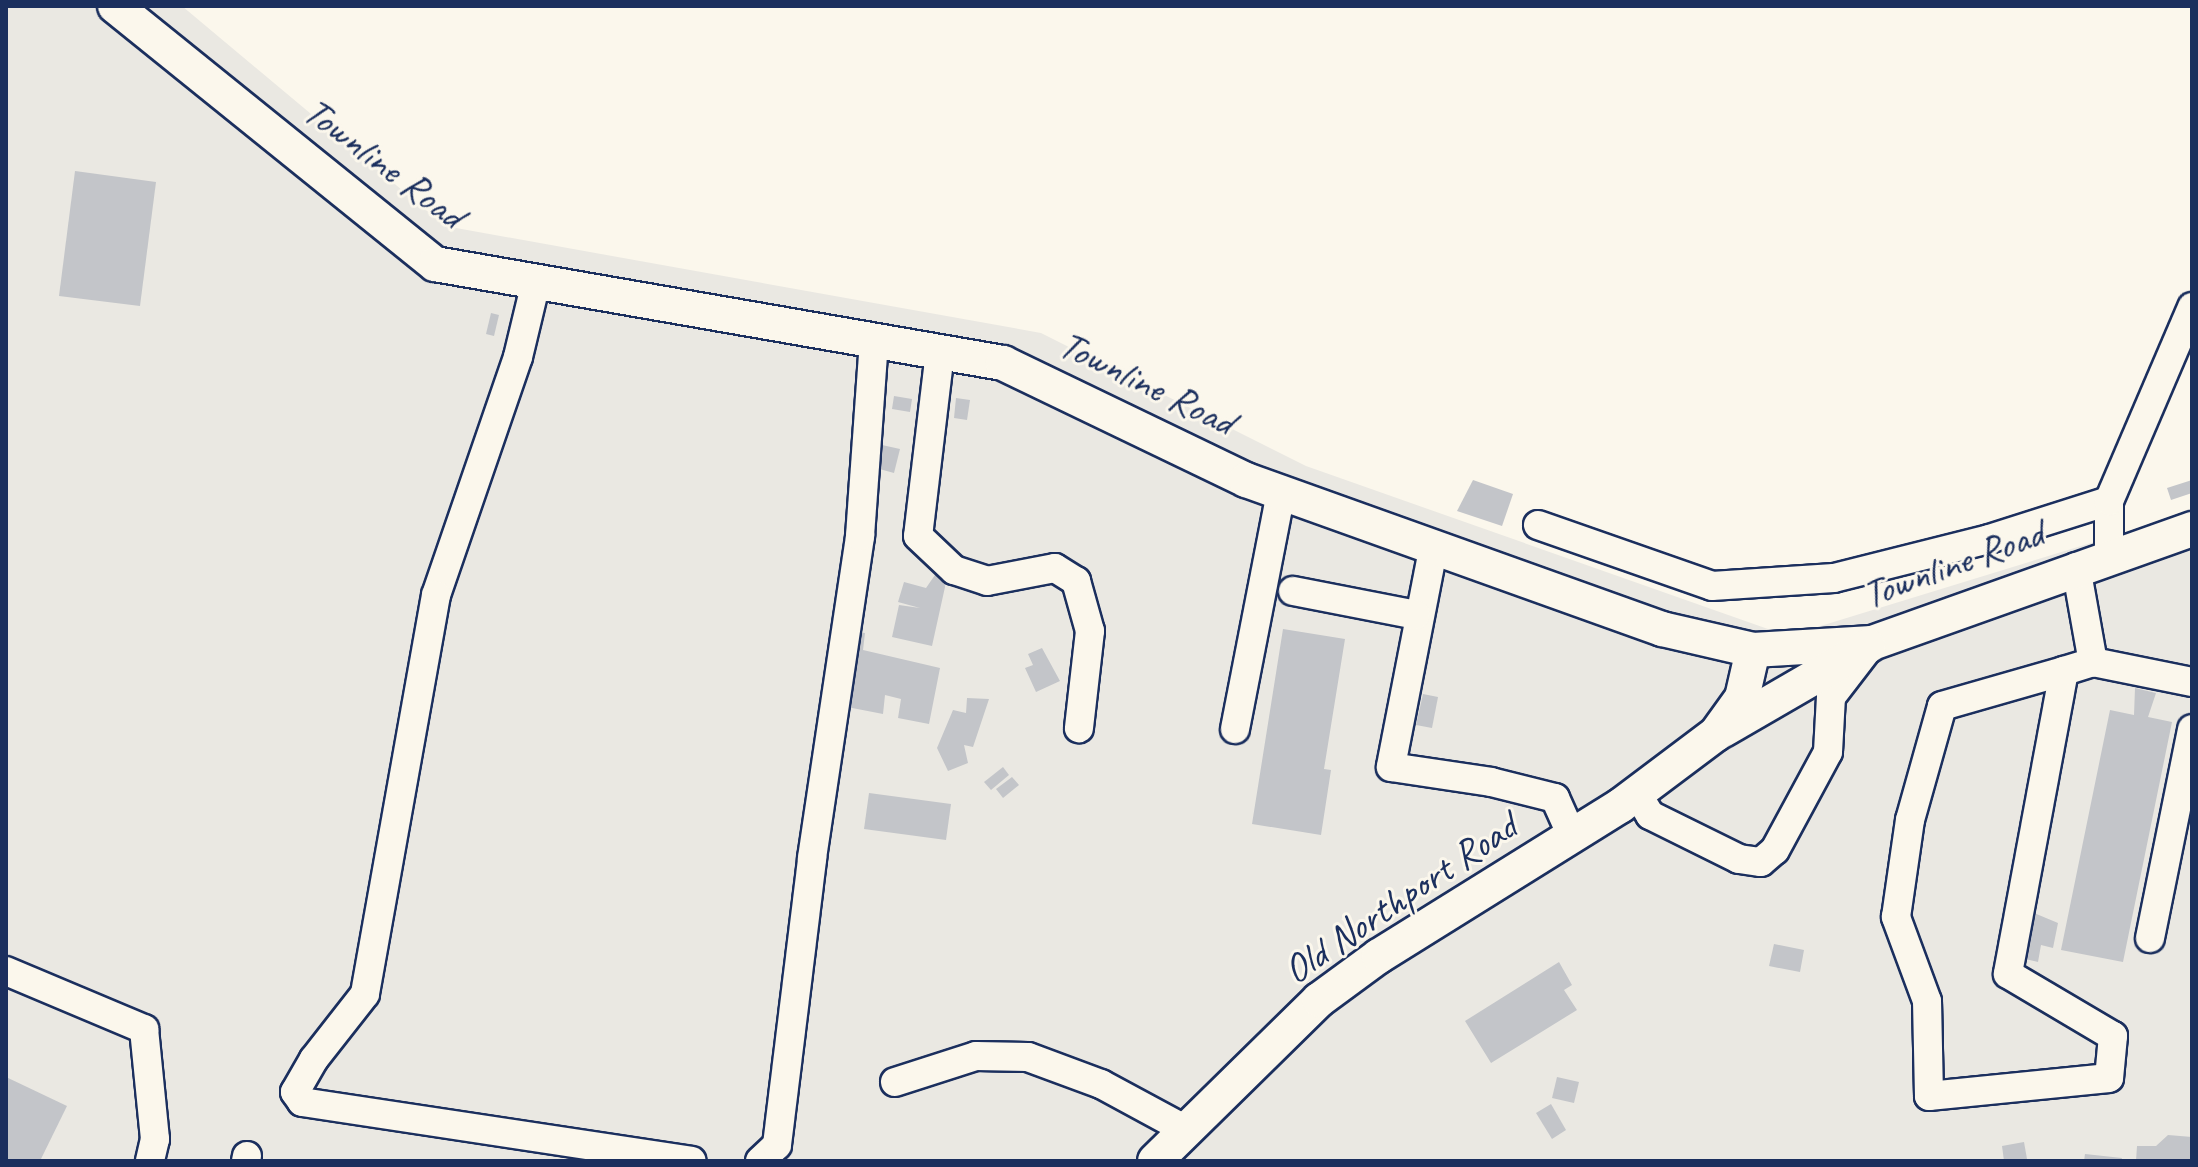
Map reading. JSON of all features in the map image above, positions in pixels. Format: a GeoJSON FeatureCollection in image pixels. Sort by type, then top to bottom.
{"type":"FeatureCollection","features":[{"type":"Feature","properties":{"kind":"main road","name":"Townline Road"},"geometry":{"type":"LineString","coordinates":[[115,6],[435,264],[1003,363],[1281,493],[1433,550],[1662,629],[1753,650],[1872,643],[2076,567],[2192,529]]}},
{"type":"Feature","properties":{"kind":"main road","name":"Old Northport Road"},"geometry":{"type":"LineString","coordinates":[[1155,1161],[1319,1000],[1379,956],[1637,794],[1716,734],[1872,643]]}},
{"type":"Feature","properties":{"kind":"main road","name":"Old Northport Road"},"geometry":{"type":"LineString","coordinates":[[1716,734],[1742,698],[1753,650]]}},
{"type":"Feature","properties":{"kind":"lane"},"geometry":{"type":"LineString","coordinates":[[536,282],[518,357],[436,595],[365,994],[314,1059],[295,1092],[302,1102],[692,1161]]}},
{"type":"Feature","properties":{"kind":"lane"},"geometry":{"type":"LineString","coordinates":[[2109,556],[2109,501],[2192,307]]}},
{"type":"Feature","properties":{"kind":"lane"},"geometry":{"type":"LineString","coordinates":[[760,1161],[777,1145],[812,858],[860,536],[874,340]]}},
{"type":"Feature","properties":{"kind":"lane"},"geometry":{"type":"LineString","coordinates":[[940,352],[918,536],[954,570],[987,581],[1055,568],[1076,581],[1090,631],[1079,728]]}},
{"type":"Feature","properties":{"kind":"lane"},"geometry":{"type":"LineString","coordinates":[[1235,729],[1281,493]]}},
{"type":"Feature","properties":{"kind":"lane"},"geometry":{"type":"LineString","coordinates":[[1538,525],[1712,586],[1834,578],[1989,539],[2109,501]]}},
{"type":"Feature","properties":{"kind":"lane"},"geometry":{"type":"LineString","coordinates":[[1433,550],[1416,615],[1391,767],[1555,798],[1572,836]]}},
{"type":"Feature","properties":{"kind":"lane"},"geometry":{"type":"LineString","coordinates":[[2076,567],[2093,662]]}},
{"type":"Feature","properties":{"kind":"lane"},"geometry":{"type":"LineString","coordinates":[[1293,591],[1416,615]]}},
{"type":"Feature","properties":{"kind":"lane"},"geometry":{"type":"LineString","coordinates":[[1637,794],[1650,815],[1739,859],[1761,862],[1775,850],[1828,752],[1831,697],[1872,643]]}},
{"type":"Feature","properties":{"kind":"lane"},"geometry":{"type":"LineString","coordinates":[[2064,671],[2008,974],[2113,1036],[2109,1078],[1929,1096],[1927,1001],[1896,917],[1910,820],[1942,706],[2093,662],[2192,682]]}},
{"type":"Feature","properties":{"kind":"lane"},"geometry":{"type":"LineString","coordinates":[[2150,938],[2192,729]]}},
{"type":"Feature","properties":{"kind":"lane"},"geometry":{"type":"LineString","coordinates":[[6,971],[144,1029],[155,1139],[150,1161]]}},
{"type":"Feature","properties":{"kind":"lane"},"geometry":{"type":"LineString","coordinates":[[895,1082],[976,1056],[1028,1057],[1101,1084],[1186,1130]]}},
{"type":"Feature","properties":{"kind":"shaded area"},"geometry":{"type":"Polygon","coordinates":[[[6,6],[182,6],[445,226],[1041,333],[1306,466],[1788,636],[2192,512],[2192,1161],[6,1161],[6,6]]]}},
{"type":"Feature","properties":{"kind":"building"},"geometry":{"type":"Polygon","coordinates":[[[75,171],[156,182],[140,306],[59,296],[75,171]]]}},
{"type":"Feature","properties":{"kind":"building"},"geometry":{"type":"Polygon","coordinates":[[[491,313],[499,315],[494,336],[486,334],[491,313]]]}},
{"type":"Feature","properties":{"kind":"building"},"geometry":{"type":"Polygon","coordinates":[[[894,396],[912,399],[910,412],[892,409],[894,396]]]}},
{"type":"Feature","properties":{"kind":"building"},"geometry":{"type":"Polygon","coordinates":[[[956,398],[970,400],[967,420],[954,418],[956,398]]]}},
{"type":"Feature","properties":{"kind":"building"},"geometry":{"type":"Polygon","coordinates":[[[882,445],[900,449],[894,473],[876,468],[882,445]]]}},
{"type":"Feature","properties":{"kind":"building"},"geometry":{"type":"Polygon","coordinates":[[[1473,480],[1513,494],[1502,526],[1457,511],[1473,480]]]}},
{"type":"Feature","properties":{"kind":"building"},"geometry":{"type":"Polygon","coordinates":[[[2192,480],[2192,493],[2171,500],[2167,488],[2192,480]]]}},
{"type":"Feature","properties":{"kind":"building"},"geometry":{"type":"Polygon","coordinates":[[[935,575],[944,577],[945,587],[932,646],[892,637],[899,605],[920,608],[898,602],[904,582],[926,588],[935,575]]]}},
{"type":"Feature","properties":{"kind":"building"},"geometry":{"type":"Polygon","coordinates":[[[1283,629],[1345,639],[1324,769],[1331,770],[1321,835],[1252,824],[1283,629]]]}},
{"type":"Feature","properties":{"kind":"building"},"geometry":{"type":"Polygon","coordinates":[[[849,631],[865,633],[863,650],[940,668],[929,724],[898,718],[901,699],[885,695],[883,714],[842,706],[849,631]]]}},
{"type":"Feature","properties":{"kind":"building"},"geometry":{"type":"Polygon","coordinates":[[[1042,648],[1060,681],[1036,692],[1025,668],[1033,665],[1028,654],[1042,648]]]}},
{"type":"Feature","properties":{"kind":"building"},"geometry":{"type":"Polygon","coordinates":[[[2135,688],[2156,693],[2148,717],[2172,722],[2123,962],[2061,950],[2110,710],[2134,715],[2135,688]]]}},
{"type":"Feature","properties":{"kind":"building"},"geometry":{"type":"Polygon","coordinates":[[[1423,694],[1438,697],[1432,728],[1416,725],[1423,694]]]}},
{"type":"Feature","properties":{"kind":"building"},"geometry":{"type":"Polygon","coordinates":[[[967,698],[989,699],[973,747],[964,745],[968,763],[948,771],[937,748],[953,710],[966,713],[967,698]]]}},
{"type":"Feature","properties":{"kind":"building"},"geometry":{"type":"Polygon","coordinates":[[[1003,767],[1009,775],[991,790],[984,782],[1003,767]]]}},
{"type":"Feature","properties":{"kind":"building"},"geometry":{"type":"Polygon","coordinates":[[[1012,777],[1019,785],[1003,798],[996,789],[1012,777]]]}},
{"type":"Feature","properties":{"kind":"building"},"geometry":{"type":"Polygon","coordinates":[[[869,793],[951,804],[946,840],[864,829],[869,793]]]}},
{"type":"Feature","properties":{"kind":"building"},"geometry":{"type":"Polygon","coordinates":[[[2034,913],[2058,923],[2053,948],[2041,945],[2038,962],[2025,959],[2028,944],[2023,943],[2024,935],[2030,936],[2034,913]]]}},
{"type":"Feature","properties":{"kind":"building"},"geometry":{"type":"Polygon","coordinates":[[[1774,944],[1804,950],[1800,972],[1769,966],[1774,944]]]}},
{"type":"Feature","properties":{"kind":"building"},"geometry":{"type":"Polygon","coordinates":[[[1559,962],[1572,985],[1564,990],[1577,1010],[1491,1063],[1465,1021],[1559,962]]]}},
{"type":"Feature","properties":{"kind":"building"},"geometry":{"type":"Polygon","coordinates":[[[6,1077],[67,1106],[40,1161],[6,1161],[6,1077]]]}},
{"type":"Feature","properties":{"kind":"building"},"geometry":{"type":"Polygon","coordinates":[[[1557,1077],[1579,1082],[1574,1103],[1552,1098],[1557,1077]]]}},
{"type":"Feature","properties":{"kind":"building"},"geometry":{"type":"Polygon","coordinates":[[[1551,1104],[1566,1130],[1552,1139],[1536,1113],[1551,1104]]]}},
{"type":"Feature","properties":{"kind":"building"},"geometry":{"type":"Polygon","coordinates":[[[2168,1135],[2192,1137],[2192,1161],[2136,1161],[2137,1146],[2156,1146],[2168,1135]]]}},
{"type":"Feature","properties":{"kind":"building"},"geometry":{"type":"Polygon","coordinates":[[[2024,1142],[2027,1159],[2004,1161],[2002,1146],[2024,1142]]]}},
{"type":"Feature","properties":{"kind":"building"},"geometry":{"type":"Polygon","coordinates":[[[2085,1154],[2122,1158],[2121,1161],[2084,1161],[2085,1154]]]}}]}
